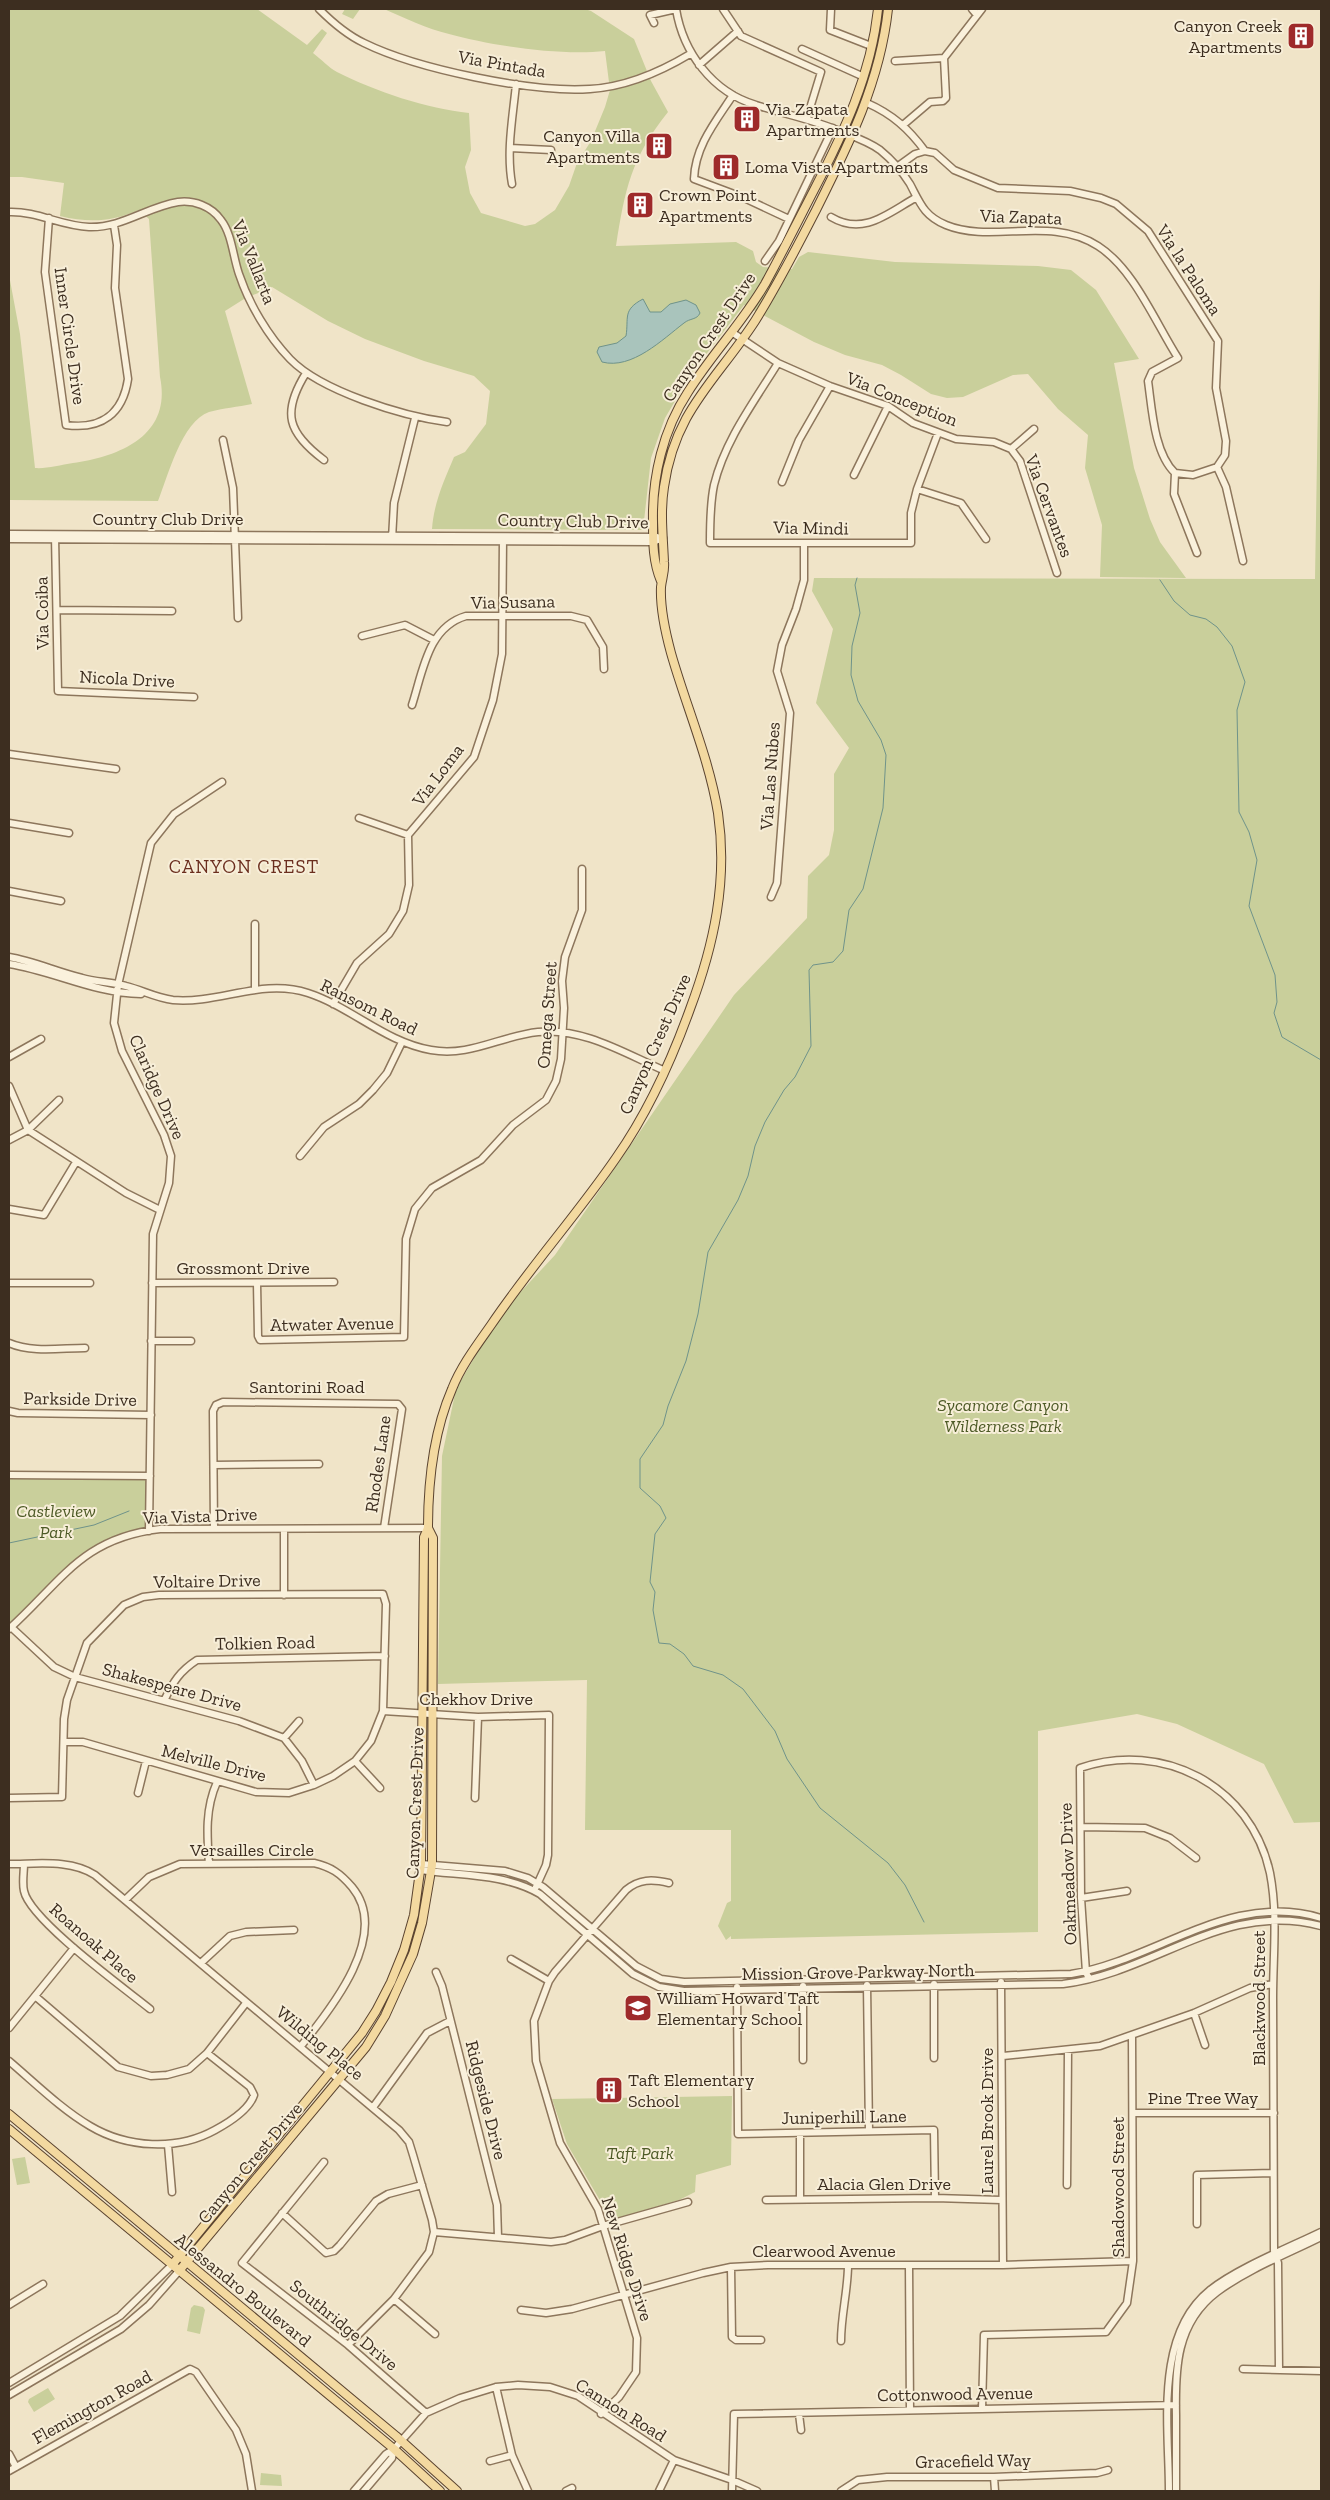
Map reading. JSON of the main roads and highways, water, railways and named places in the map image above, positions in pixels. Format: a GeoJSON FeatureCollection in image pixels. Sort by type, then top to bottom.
{"type":"FeatureCollection","features":[{"type":"Feature","properties":{"kind":"main road","name":"Canyon Crest Drive"},"geometry":{"type":"LineString","coordinates":[[661,581],[655,566],[653,539],[654,486],[668,430],[688,391],[733,333],[765,284],[843,132],[864,77],[878,9]]}},
{"type":"Feature","properties":{"kind":"main road","name":"Canyon Crest Drive"},"geometry":{"type":"LineString","coordinates":[[172,2265],[362,2033],[391,1982],[414,1915],[420,1867],[424,1537],[428,1528],[433,1452],[453,1386],[504,1306],[616,1158],[646,1110],[689,1012],[708,954],[716,922],[722,878],[718,814],[712,787],[670,650],[661,610],[661,581],[665,570],[662,538],[663,490],[677,436],[696,400],[743,339],[773,292],[853,136],[876,75],[888,9]]}},
{"type":"Feature","properties":{"kind":"main road","name":"Canyon Crest Drive"},"geometry":{"type":"LineString","coordinates":[[179,2271],[341,2078],[380,2024],[413,1954],[422,1923],[431,1868],[433,1538],[428,1528]]}},
{"type":"Feature","properties":{"kind":"main road","name":"Alessandro Boulevard"},"geometry":{"type":"LineString","coordinates":[[9,2114],[401,2441],[457,2491]]}},
{"type":"Feature","properties":{"kind":"main road","name":"Alessandro Boulevard"},"geometry":{"type":"LineString","coordinates":[[9,2129],[394,2449],[440,2491]]}},
{"type":"Feature","properties":{"kind":"water"},"geometry":{"type":"Polygon","coordinates":[[[643,299],[650,312],[661,312],[670,304],[686,300],[696,305],[700,313],[697,317],[686,321],[646,352],[636,357],[625,362],[602,362],[597,352],[599,347],[617,343],[626,336],[629,311],[636,303],[643,299]]]}},
{"type":"Feature","properties":{"kind":"waterway"},"geometry":{"type":"LineString","coordinates":[[857,578],[855,585],[860,613],[852,646],[851,675],[858,701],[881,740],[886,755],[883,808],[863,889],[849,910],[843,951],[833,962],[813,965],[809,970],[811,1046],[795,1077],[784,1090],[765,1122],[755,1146],[748,1176],[738,1200],[708,1252],[698,1314],[686,1361],[668,1406],[663,1425],[640,1459],[640,1488],[660,1506],[666,1518],[655,1534],[650,1582],[655,1592],[653,1610],[659,1643],[670,1644],[684,1654],[693,1666],[723,1675],[743,1689],[775,1731],[787,1759],[820,1808],[888,1863],[905,1885],[924,1922]]}},
{"type":"Feature","properties":{"kind":"waterway"},"geometry":{"type":"LineString","coordinates":[[1160,580],[1174,601],[1190,615],[1206,619],[1217,627],[1232,646],[1245,682],[1237,710],[1239,812],[1249,832],[1257,860],[1249,906],[1275,975],[1277,1002],[1274,1013],[1282,1037],[1321,1060]]}},
{"type":"Feature","properties":{"kind":"waterway"},"geometry":{"type":"LineString","coordinates":[[9,1543],[94,1525],[129,1511]]}},
{"type":"Feature","properties":{"kind":"place","name":"Canyon Creek Apartments"},"geometry":{"type":"Point","coordinates":[1301,36]}},
{"type":"Feature","properties":{"kind":"place","name":"Via Zapata Apartments"},"geometry":{"type":"Point","coordinates":[747,119]}},
{"type":"Feature","properties":{"kind":"place","name":"Canyon Villa Apartments"},"geometry":{"type":"Point","coordinates":[659,146]}},
{"type":"Feature","properties":{"kind":"place","name":"Loma Vista Apartments"},"geometry":{"type":"Point","coordinates":[726,167]}},
{"type":"Feature","properties":{"kind":"place","name":"Crown Point Apartments"},"geometry":{"type":"Point","coordinates":[640,205]}},
{"type":"Feature","properties":{"kind":"place","name":"William Howard Taft Elementary School"},"geometry":{"type":"Point","coordinates":[638,2008]}},
{"type":"Feature","properties":{"kind":"place","name":"Taft Elementary School"},"geometry":{"type":"Point","coordinates":[609,2090]}},
{"type":"Feature","properties":{"kind":"district","name":"CANYON CREST"},"geometry":{"type":"Point","coordinates":[244,866]}},
{"type":"Feature","properties":{"kind":"park label","name":"Sycamore Canyon Wilderness Park"},"geometry":{"type":"Point","coordinates":[1003,1415]}},
{"type":"Feature","properties":{"kind":"park label","name":"Castleview Park"},"geometry":{"type":"Point","coordinates":[56,1521]}},
{"type":"Feature","properties":{"kind":"park label","name":"Taft Park"},"geometry":{"type":"Point","coordinates":[640,2153]}}]}
